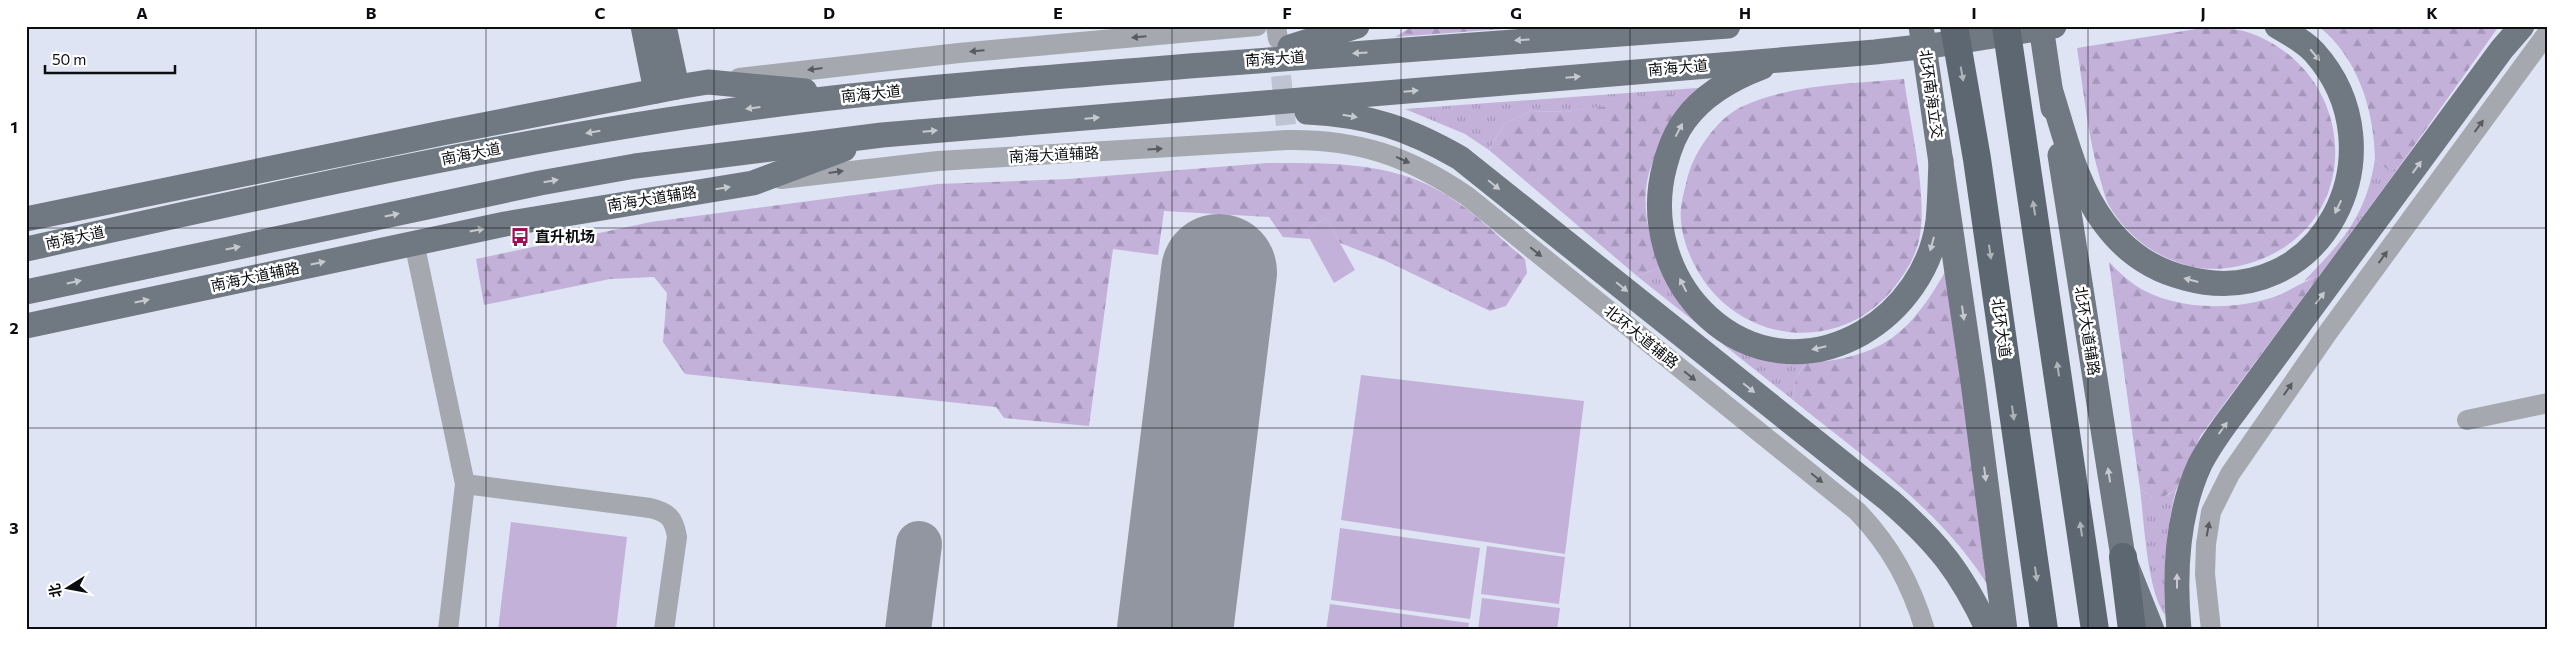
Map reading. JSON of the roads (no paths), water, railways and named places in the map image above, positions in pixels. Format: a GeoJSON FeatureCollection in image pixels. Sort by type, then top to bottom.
{"type":"FeatureCollection","features":[{"type":"Feature","properties":{"kind":"highway","name":"北环大道"},"geometry":{"type":"LineString","coordinates":[[1954,26],[1978,169],[2044,630]]}},
{"type":"Feature","properties":{"kind":"highway"},"geometry":{"type":"LineString","coordinates":[[2006,26],[2095,630]]}},
{"type":"Feature","properties":{"kind":"highway"},"geometry":{"type":"LineString","coordinates":[[2123,557],[2132,630]]}},
{"type":"Feature","properties":{"kind":"main road"},"geometry":{"type":"LineString","coordinates":[[643,26],[667,89]]}},
{"type":"Feature","properties":{"kind":"main road"},"geometry":{"type":"LineString","coordinates":[[664,26],[667,89]]}},
{"type":"Feature","properties":{"kind":"main road"},"geometry":{"type":"LineString","coordinates":[[1170,67],[1291,46],[1357,26]]}},
{"type":"Feature","properties":{"kind":"main road","name":"南海大道"},"geometry":{"type":"LineString","coordinates":[[26,249],[371,174],[598,131],[714,113],[854,96],[1170,67],[1728,26]]}},
{"type":"Feature","properties":{"kind":"main road","name":"北环南海立交"},"geometry":{"type":"LineString","coordinates":[[1921,26],[1941,161]]}},
{"type":"Feature","properties":{"kind":"main road","name":"北环大道辅路"},"geometry":{"type":"LineString","coordinates":[[2041,26],[2123,557],[2152,630]]}},
{"type":"Feature","properties":{"kind":"main road","name":"南海大道"},"geometry":{"type":"LineString","coordinates":[[26,292],[550,181],[681,160],[882,135],[1875,52],[1937,45],[2054,26]]}},
{"type":"Feature","properties":{"kind":"main road"},"geometry":{"type":"LineString","coordinates":[[2051,92],[2073,160],[2088,198],[2123,246],[2172,275],[2204,284],[2234,284],[2262,279],[2287,268],[2308,252],[2326,231],[2340,204],[2348,179],[2352,151],[2350,124],[2342,99],[2329,73],[2314,52],[2296,37],[2277,26]]}},
{"type":"Feature","properties":{"kind":"main road"},"geometry":{"type":"LineString","coordinates":[[2179,630],[2177,578],[2181,534],[2189,498],[2200,465],[2236,410],[2502,50],[2522,26]]}},
{"type":"Feature","properties":{"kind":"main road"},"geometry":{"type":"LineString","coordinates":[[1781,60],[1745,74],[1714,91],[1685,120],[1669,150],[1660,183],[1659,218],[1668,255],[1686,291],[1711,320],[1743,342],[1774,352],[1814,350],[1847,341],[1882,321],[1911,290],[1928,258],[1938,223],[1941,161]]}},
{"type":"Feature","properties":{"kind":"main road"},"geometry":{"type":"LineString","coordinates":[[26,219],[442,133],[708,82],[854,96]]}},
{"type":"Feature","properties":{"kind":"main road"},"geometry":{"type":"LineString","coordinates":[[1197,109],[1313,112],[1370,120],[1401,128],[1460,158],[1890,501],[1925,531],[1948,559],[1971,594],[1988,630]]}},
{"type":"Feature","properties":{"kind":"main road"},"geometry":{"type":"LineString","coordinates":[[371,174],[442,133]]}},
{"type":"Feature","properties":{"kind":"main road","name":"南海大道"},"geometry":{"type":"LineString","coordinates":[[753,183],[882,135]]}},
{"type":"Feature","properties":{"kind":"main road"},"geometry":{"type":"LineString","coordinates":[[1941,161],[1973,382],[2005,630]]}},
{"type":"Feature","properties":{"kind":"main road","name":"南海大道辅路"},"geometry":{"type":"LineString","coordinates":[[26,326],[505,224],[753,183]]}},
{"type":"Feature","properties":{"kind":"main road"},"geometry":{"type":"LineString","coordinates":[[26,314],[77,315]]}},
{"type":"Feature","properties":{"kind":"street"},"geometry":{"type":"LineString","coordinates":[[708,82],[959,53],[1257,26]]}},
{"type":"Feature","properties":{"kind":"street"},"geometry":{"type":"LineString","coordinates":[[2211,630],[2205,574],[2206,544],[2212,512],[2230,474],[2329,331],[2548,32]]}},
{"type":"Feature","properties":{"kind":"street","name":"南海大道辅路"},"geometry":{"type":"LineString","coordinates":[[753,183],[938,161],[1287,132]]}},
{"type":"Feature","properties":{"kind":"street","name":"北环大道辅路"},"geometry":{"type":"LineString","coordinates":[[1287,132],[1368,148],[1396,157],[1435,175],[1467,196],[1857,511],[1876,531],[1907,579],[1926,630]]}},
{"type":"Feature","properties":{"kind":"street"},"geometry":{"type":"LineString","coordinates":[[414,242],[464,484],[448,630]]}},
{"type":"Feature","properties":{"kind":"street"},"geometry":{"type":"LineString","coordinates":[[2467,420],[2548,403]]}},
{"type":"Feature","properties":{"kind":"street"},"geometry":{"type":"LineString","coordinates":[[464,484],[650,508],[665,512],[675,522],[677,537],[664,630]]}},
{"type":"Feature","properties":{"kind":"tunnel"},"geometry":{"type":"LineString","coordinates":[[1278,46],[1286,125]]}},
{"type":"Feature","properties":{"kind":"place","name":"直升机场"},"geometry":{"type":"Point","coordinates":[520,237]}}]}
